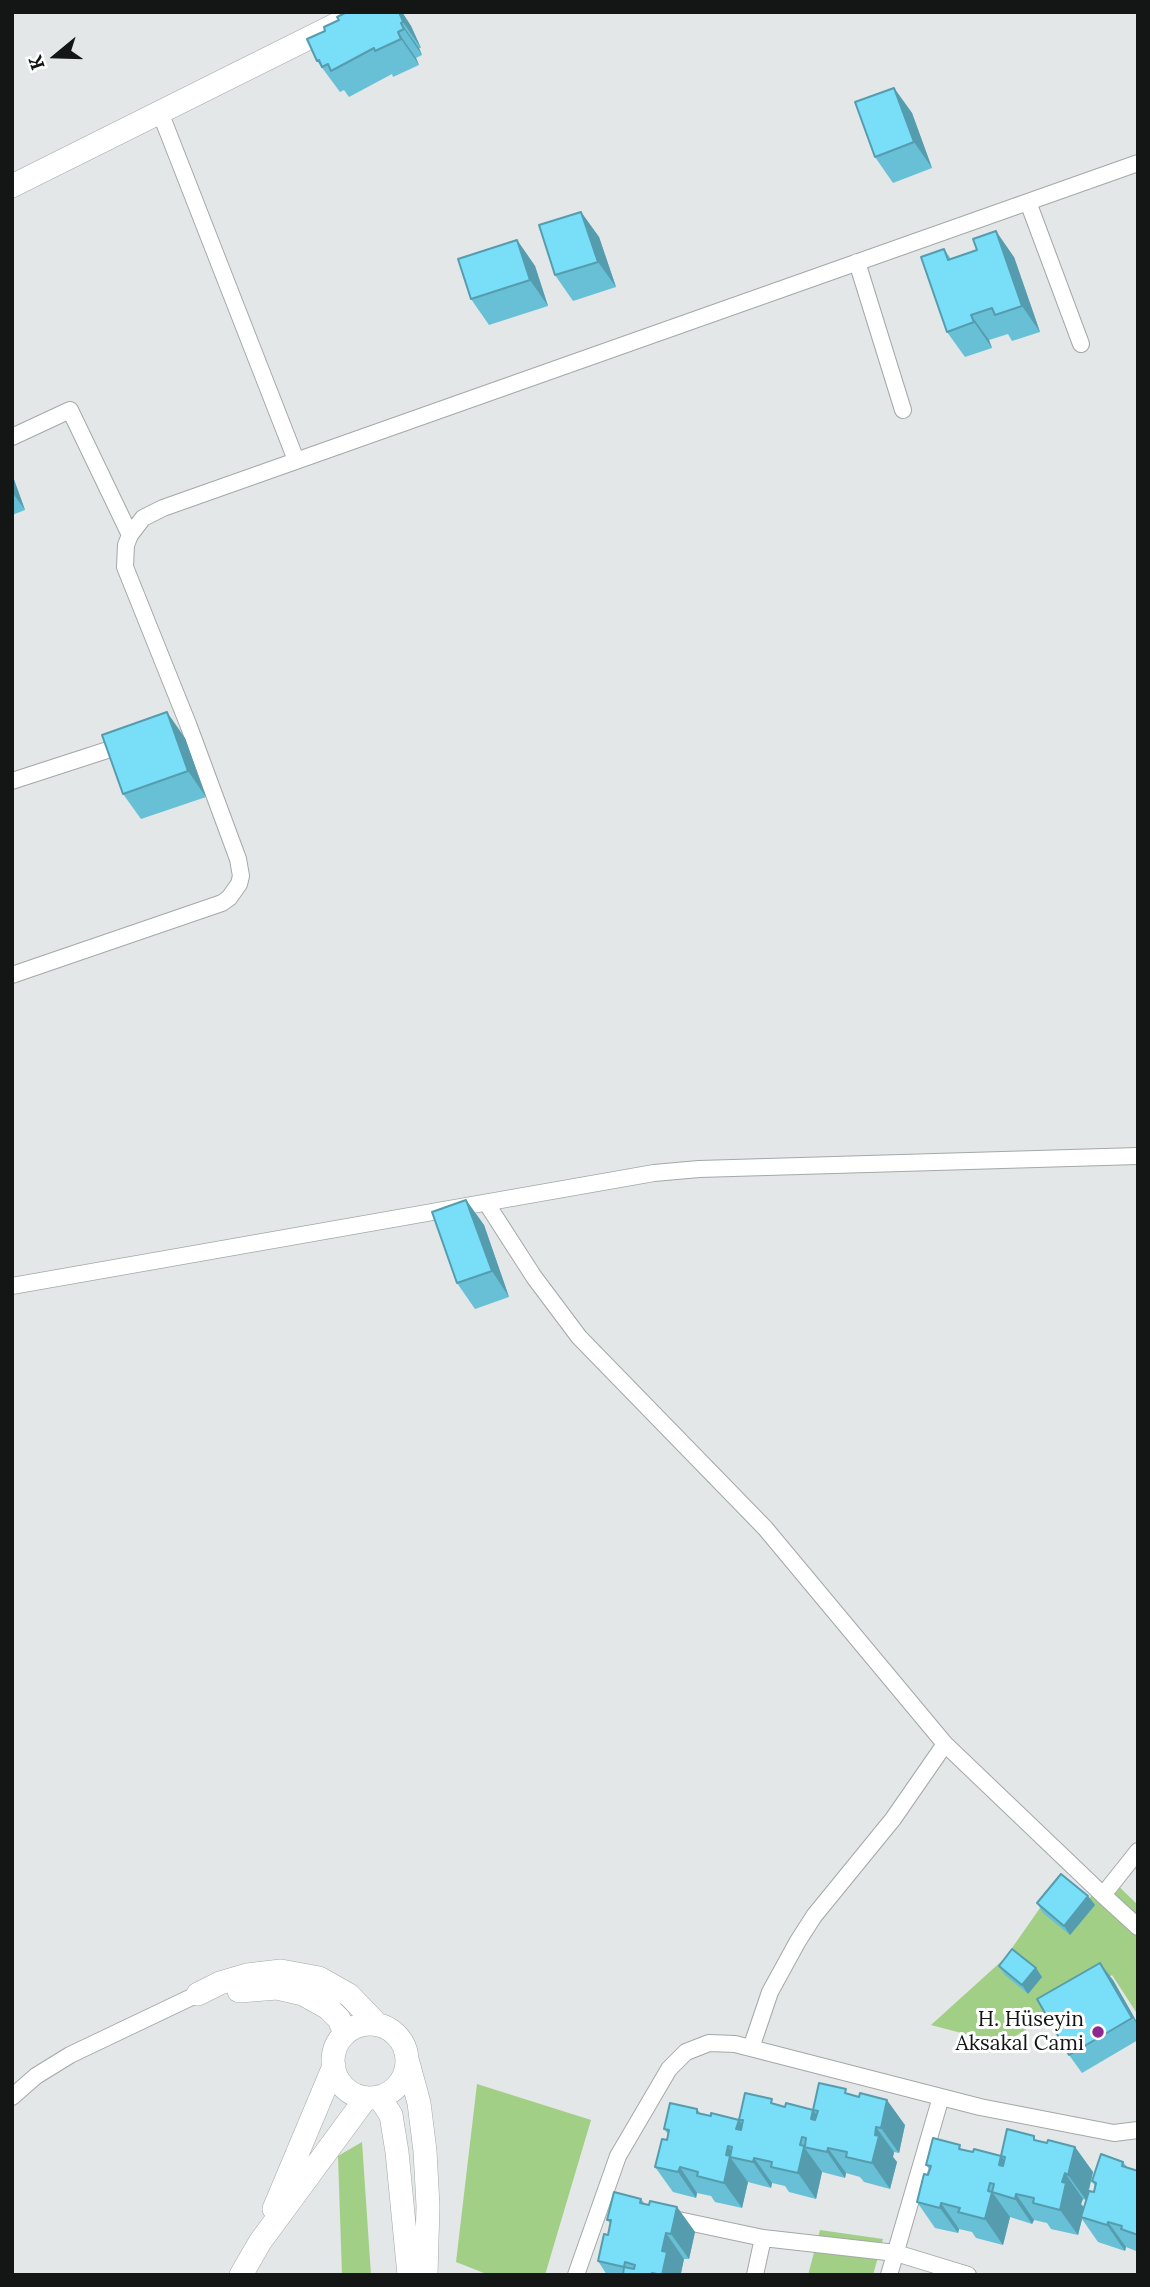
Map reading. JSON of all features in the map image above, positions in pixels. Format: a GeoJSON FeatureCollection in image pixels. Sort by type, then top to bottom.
{"type":"FeatureCollection","features":[{"type":"Feature","properties":{"kind":"street"},"geometry":{"type":"LineString","coordinates":[[12,186],[361,12]]}},
{"type":"Feature","properties":{"kind":"street"},"geometry":{"type":"LineString","coordinates":[[160,112],[296,460]]}},
{"type":"Feature","properties":{"kind":"street"},"geometry":{"type":"LineString","coordinates":[[12,975],[222,903],[235,892],[241,876],[241,868],[182,726],[125,567],[126,545],[143,518],[152,512],[296,460],[1138,163]]}},
{"type":"Feature","properties":{"kind":"street"},"geometry":{"type":"LineString","coordinates":[[1028,202],[1081,344]]}},
{"type":"Feature","properties":{"kind":"street"},"geometry":{"type":"LineString","coordinates":[[857,262],[903,410]]}},
{"type":"Feature","properties":{"kind":"street"},"geometry":{"type":"LineString","coordinates":[[12,437],[70,410],[130,535]]}},
{"type":"Feature","properties":{"kind":"street"},"geometry":{"type":"LineString","coordinates":[[12,781],[138,740]]}},
{"type":"Feature","properties":{"kind":"street"},"geometry":{"type":"LineString","coordinates":[[12,1286],[487,1204],[619,1178],[699,1169],[1138,1156]]}},
{"type":"Feature","properties":{"kind":"street"},"geometry":{"type":"LineString","coordinates":[[487,1204],[534,1277],[579,1337],[765,1528],[945,1744],[1138,1927]]}},
{"type":"Feature","properties":{"kind":"street"},"geometry":{"type":"LineString","coordinates":[[751,2048],[770,1992],[798,1941],[814,1916],[893,1819],[945,1744]]}},
{"type":"Feature","properties":{"kind":"street"},"geometry":{"type":"LineString","coordinates":[[1103,1895],[1138,1851]]}},
{"type":"Feature","properties":{"kind":"street"},"geometry":{"type":"LineString","coordinates":[[12,2097],[36,2076],[103,2038],[220,1983],[247,1975],[281,1971],[319,1978],[349,1995],[377,2024]]}},
{"type":"Feature","properties":{"kind":"street"},"geometry":{"type":"LineString","coordinates":[[198,1994],[277,1988],[303,1994],[328,2008],[339,2019],[345,2034]]}},
{"type":"Feature","properties":{"kind":"street"},"geometry":{"type":"LineString","coordinates":[[241,2275],[260,2242],[334,2066],[337,2043],[354,2027],[377,2024],[398,2036],[405,2047],[419,2104],[428,2206],[426,2275]]}},
{"type":"Feature","properties":{"kind":"street"},"geometry":{"type":"LineString","coordinates":[[576,2275],[608,2205],[618,2156],[677,2060],[686,2052],[709,2043],[722,2042],[751,2048],[980,2107],[1114,2133],[1138,2130]]}},
{"type":"Feature","properties":{"kind":"street"},"geometry":{"type":"LineString","coordinates":[[334,2066],[337,2078],[344,2087],[354,2094],[373,2097],[391,2092],[400,2083],[406,2072],[407,2059]]}},
{"type":"Feature","properties":{"kind":"street"},"geometry":{"type":"LineString","coordinates":[[260,2242],[373,2097]]}},
{"type":"Feature","properties":{"kind":"street"},"geometry":{"type":"LineString","coordinates":[[373,2097],[391,2115],[409,2275]]}},
{"type":"Feature","properties":{"kind":"street"},"geometry":{"type":"LineString","coordinates":[[889,2275],[941,2097]]}},
{"type":"Feature","properties":{"kind":"street"},"geometry":{"type":"LineString","coordinates":[[655,2215],[763,2238],[896,2253],[968,2275]]}},
{"type":"Feature","properties":{"kind":"street"},"geometry":{"type":"LineString","coordinates":[[755,2275],[763,2238]]}},
{"type":"Feature","properties":{"kind":"green space"},"geometry":{"type":"Polygon","coordinates":[[[1108,1876],[1138,1905],[1138,2015],[1112,1975],[1003,2044],[931,2025],[1005,1958],[1047,1898],[1072,1919],[1108,1876]]]}},
{"type":"Feature","properties":{"kind":"green space"},"geometry":{"type":"Polygon","coordinates":[[[477,2084],[591,2120],[545,2275],[489,2275],[456,2262],[477,2084]]]}},
{"type":"Feature","properties":{"kind":"green space"},"geometry":{"type":"Polygon","coordinates":[[[362,2142],[371,2275],[342,2275],[338,2156],[362,2142]]]}},
{"type":"Feature","properties":{"kind":"green space"},"geometry":{"type":"Polygon","coordinates":[[[820,2230],[883,2239],[873,2275],[808,2275],[820,2230]]]}},
{"type":"Feature","properties":{"kind":"building"},"geometry":{"type":"Polygon","coordinates":[[[347,12],[399,12],[404,29],[398,32],[401,39],[375,51],[374,48],[331,71],[328,64],[322,67],[319,60],[317,61],[307,39],[325,31],[324,27],[339,20],[337,17],[347,12]]]}},
{"type":"Feature","properties":{"kind":"building"},"geometry":{"type":"Polygon","coordinates":[[[894,88],[914,142],[875,157],[855,102],[894,88]]]}},
{"type":"Feature","properties":{"kind":"building"},"geometry":{"type":"Polygon","coordinates":[[[581,212],[598,262],[555,275],[539,225],[581,212]]]}},
{"type":"Feature","properties":{"kind":"building"},"geometry":{"type":"Polygon","coordinates":[[[996,231],[1022,306],[995,315],[992,308],[971,315],[974,322],[947,332],[921,257],[944,249],[948,260],[977,250],[973,239],[996,231]]]}},
{"type":"Feature","properties":{"kind":"building"},"geometry":{"type":"Polygon","coordinates":[[[517,240],[530,280],[471,299],[458,259],[517,240]]]}},
{"type":"Feature","properties":{"kind":"building"},"geometry":{"type":"Polygon","coordinates":[[[167,712],[188,771],[123,794],[102,735],[167,712]]]}},
{"type":"Feature","properties":{"kind":"building"},"geometry":{"type":"Polygon","coordinates":[[[466,1200],[492,1271],[457,1283],[432,1212],[466,1200]]]}},
{"type":"Feature","properties":{"kind":"building"},"geometry":{"type":"Polygon","coordinates":[[[1061,1874],[1088,1896],[1064,1926],[1037,1903],[1061,1874]]]}},
{"type":"Feature","properties":{"kind":"building"},"geometry":{"type":"Polygon","coordinates":[[[1012,1949],[1036,1968],[1022,1985],[999,1966],[1012,1949]]]}},
{"type":"Feature","properties":{"kind":"building","name":"H. Hüseyin Aksakal Cami"},"geometry":{"type":"Polygon","coordinates":[[[1100,1963],[1132,2018],[1069,2055],[1037,1999],[1100,1963]]]}},
{"type":"Feature","properties":{"kind":"building"},"geometry":{"type":"Polygon","coordinates":[[[819,2083],[846,2089],[845,2093],[859,2097],[860,2093],[887,2100],[881,2128],[876,2127],[875,2135],[879,2136],[872,2163],[846,2157],[847,2152],[828,2148],[827,2152],[804,2147],[798,2173],[771,2167],[772,2162],[754,2158],[753,2162],[730,2157],[732,2147],[728,2146],[726,2155],[730,2156],[724,2183],[697,2176],[698,2172],[680,2167],[678,2172],[655,2167],[662,2139],[667,2140],[669,2130],[664,2129],[670,2103],[697,2109],[697,2113],[711,2116],[711,2113],[739,2120],[745,2093],[772,2099],[771,2103],[785,2107],[786,2103],[813,2110],[819,2083]],[[813,2110],[811,2119],[815,2120],[818,2111],[813,2110]],[[739,2120],[736,2129],[741,2130],[743,2120],[739,2120]],[[802,2137],[800,2145],[805,2146],[806,2138],[802,2137]]]}},
{"type":"Feature","properties":{"kind":"building"},"geometry":{"type":"Polygon","coordinates":[[[1007,2129],[1034,2136],[1034,2140],[1047,2143],[1048,2140],[1075,2147],[1068,2175],[1065,2173],[1062,2182],[1066,2183],[1060,2210],[1033,2203],[1034,2198],[1016,2194],[1015,2199],[992,2192],[985,2219],[958,2212],[960,2208],[941,2203],[940,2208],[917,2202],[924,2174],[928,2175],[931,2166],[926,2165],[933,2138],[960,2145],[959,2149],[973,2152],[974,2149],[1001,2156],[1007,2129]],[[1001,2156],[999,2165],[1003,2166],[1005,2157],[1001,2156]],[[990,2183],[988,2191],[992,2192],[994,2184],[990,2183]]]}},
{"type":"Feature","properties":{"kind":"building"},"geometry":{"type":"Polygon","coordinates":[[[1101,2154],[1123,2162],[1122,2166],[1138,2171],[1138,2235],[1121,2229],[1122,2226],[1108,2222],[1107,2225],[1081,2217],[1089,2191],[1094,2192],[1096,2183],[1092,2181],[1101,2154]]]}},
{"type":"Feature","properties":{"kind":"building"},"geometry":{"type":"Polygon","coordinates":[[[614,2192],[641,2199],[640,2203],[649,2205],[650,2201],[677,2207],[671,2234],[666,2233],[662,2251],[667,2252],[662,2275],[623,2275],[624,2267],[598,2261],[604,2234],[608,2235],[611,2220],[607,2220],[614,2192]],[[625,2262],[624,2267],[634,2269],[635,2265],[625,2262]]]}},
{"type":"Feature","properties":{"kind":"place","name":"H. Hüseyin Aksakal Cami"},"geometry":{"type":"Point","coordinates":[1098,2032]}}]}
